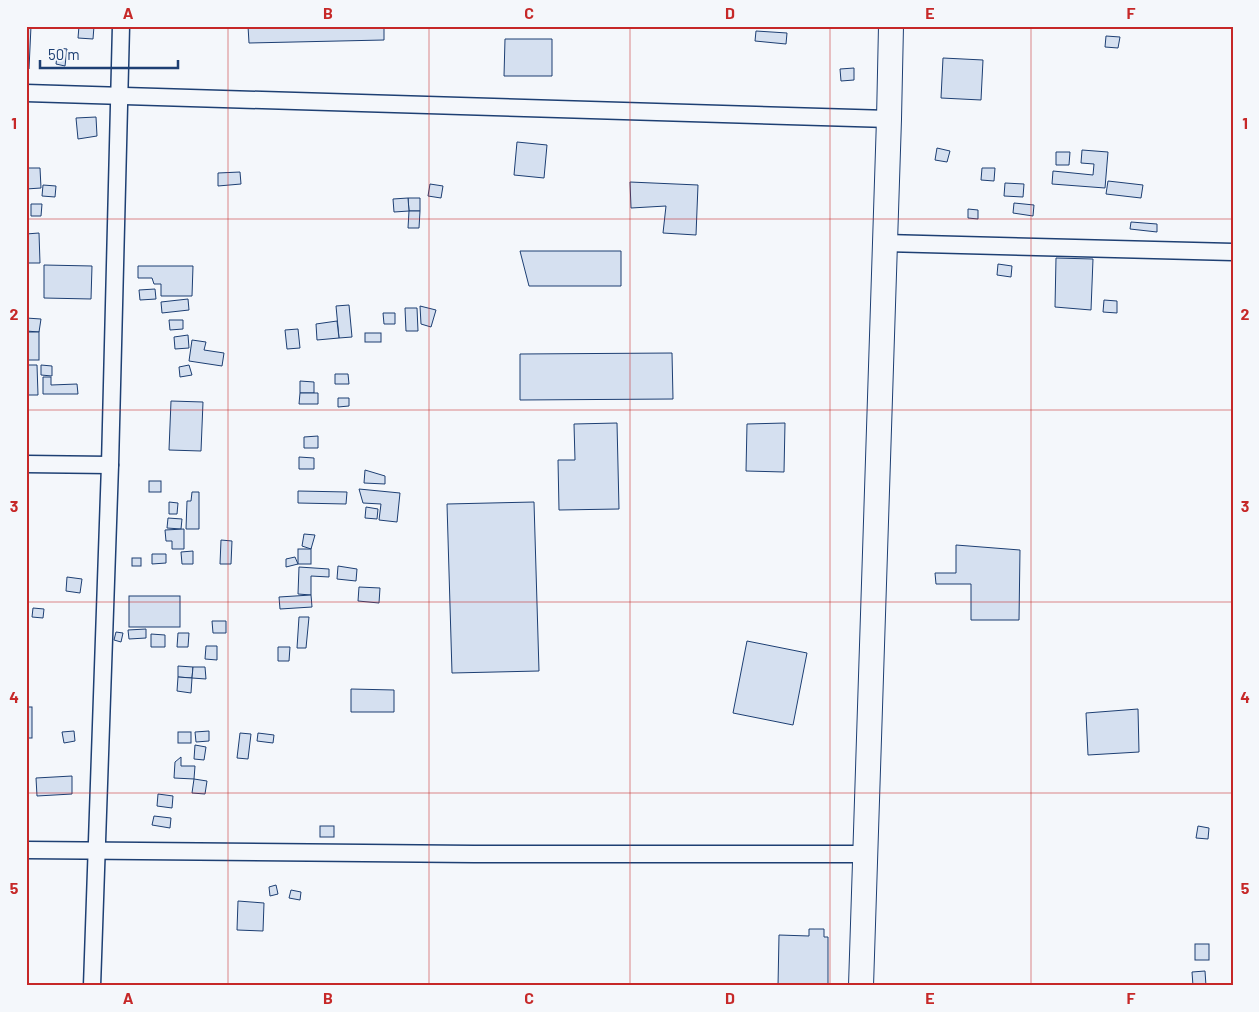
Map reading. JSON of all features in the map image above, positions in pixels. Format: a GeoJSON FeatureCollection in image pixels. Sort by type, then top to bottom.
{"type":"FeatureCollection","features":[{"type":"Feature","properties":{"kind":"street"},"geometry":{"type":"LineString","coordinates":[[92,986],[110,465],[121,26]]}},
{"type":"Feature","properties":{"kind":"street"},"geometry":{"type":"LineString","coordinates":[[861,986],[886,243],[891,26]]}},
{"type":"Feature","properties":{"kind":"street"},"geometry":{"type":"LineString","coordinates":[[26,93],[889,118]]}},
{"type":"Feature","properties":{"kind":"street"},"geometry":{"type":"LineString","coordinates":[[886,243],[1233,252]]}},
{"type":"Feature","properties":{"kind":"street"},"geometry":{"type":"LineString","coordinates":[[26,464],[110,465]]}},
{"type":"Feature","properties":{"kind":"street"},"geometry":{"type":"LineString","coordinates":[[26,850],[474,854],[866,854]]}},
{"type":"Feature","properties":{"kind":"building"},"geometry":{"type":"Polygon","coordinates":[[[26,26],[31,26],[29,69],[26,69],[26,26]]]}},
{"type":"Feature","properties":{"kind":"building"},"geometry":{"type":"Polygon","coordinates":[[[79,26],[94,26],[93,39],[78,38],[79,26]]]}},
{"type":"Feature","properties":{"kind":"building"},"geometry":{"type":"Polygon","coordinates":[[[248,26],[384,26],[384,40],[249,43],[248,26]]]}},
{"type":"Feature","properties":{"kind":"building"},"geometry":{"type":"Polygon","coordinates":[[[756,31],[787,33],[786,44],[755,41],[756,31]]]}},
{"type":"Feature","properties":{"kind":"building"},"geometry":{"type":"Polygon","coordinates":[[[1106,36],[1120,37],[1118,48],[1105,47],[1106,36]]]}},
{"type":"Feature","properties":{"kind":"building"},"geometry":{"type":"Polygon","coordinates":[[[505,39],[552,39],[552,76],[504,76],[505,39]]]}},
{"type":"Feature","properties":{"kind":"building"},"geometry":{"type":"Polygon","coordinates":[[[58,48],[67,49],[65,66],[56,64],[58,48]]]}},
{"type":"Feature","properties":{"kind":"building"},"geometry":{"type":"Polygon","coordinates":[[[943,58],[983,60],[981,100],[941,98],[943,58]]]}},
{"type":"Feature","properties":{"kind":"building"},"geometry":{"type":"Polygon","coordinates":[[[854,68],[854,80],[841,81],[840,69],[854,68]]]}},
{"type":"Feature","properties":{"kind":"building"},"geometry":{"type":"Polygon","coordinates":[[[96,117],[97,136],[78,139],[76,118],[96,117]]]}},
{"type":"Feature","properties":{"kind":"building"},"geometry":{"type":"Polygon","coordinates":[[[517,142],[547,145],[544,178],[514,175],[517,142]]]}},
{"type":"Feature","properties":{"kind":"building"},"geometry":{"type":"Polygon","coordinates":[[[937,148],[950,151],[947,162],[935,160],[937,148]]]}},
{"type":"Feature","properties":{"kind":"building"},"geometry":{"type":"Polygon","coordinates":[[[1082,150],[1108,152],[1105,188],[1052,184],[1053,171],[1093,175],[1094,164],[1081,163],[1082,150]]]}},
{"type":"Feature","properties":{"kind":"building"},"geometry":{"type":"Polygon","coordinates":[[[1056,152],[1070,152],[1069,165],[1056,165],[1056,152]]]}},
{"type":"Feature","properties":{"kind":"building"},"geometry":{"type":"Polygon","coordinates":[[[26,168],[40,168],[41,188],[26,189],[26,168]]]}},
{"type":"Feature","properties":{"kind":"building"},"geometry":{"type":"Polygon","coordinates":[[[982,168],[995,168],[994,181],[981,180],[982,168]]]}},
{"type":"Feature","properties":{"kind":"building"},"geometry":{"type":"Polygon","coordinates":[[[240,172],[241,184],[218,186],[218,173],[240,172]]]}},
{"type":"Feature","properties":{"kind":"building"},"geometry":{"type":"Polygon","coordinates":[[[1108,181],[1143,185],[1141,198],[1106,194],[1108,181]]]}},
{"type":"Feature","properties":{"kind":"building"},"geometry":{"type":"Polygon","coordinates":[[[630,182],[698,185],[696,235],[663,233],[666,206],[631,208],[630,182]]]}},
{"type":"Feature","properties":{"kind":"building"},"geometry":{"type":"Polygon","coordinates":[[[1005,183],[1024,184],[1023,197],[1004,196],[1005,183]]]}},
{"type":"Feature","properties":{"kind":"building"},"geometry":{"type":"Polygon","coordinates":[[[430,184],[443,186],[441,198],[428,196],[430,184]]]}},
{"type":"Feature","properties":{"kind":"building"},"geometry":{"type":"Polygon","coordinates":[[[43,185],[56,186],[55,197],[42,196],[43,185]]]}},
{"type":"Feature","properties":{"kind":"building"},"geometry":{"type":"Polygon","coordinates":[[[408,198],[420,198],[420,211],[409,211],[408,198]]]}},
{"type":"Feature","properties":{"kind":"building"},"geometry":{"type":"Polygon","coordinates":[[[408,198],[409,211],[394,212],[393,199],[408,198]]]}},
{"type":"Feature","properties":{"kind":"building"},"geometry":{"type":"Polygon","coordinates":[[[1014,203],[1034,205],[1033,216],[1013,213],[1014,203]]]}},
{"type":"Feature","properties":{"kind":"building"},"geometry":{"type":"Polygon","coordinates":[[[31,204],[42,204],[41,216],[31,216],[31,204]]]}},
{"type":"Feature","properties":{"kind":"building"},"geometry":{"type":"Polygon","coordinates":[[[968,209],[978,210],[978,219],[968,218],[968,209]]]}},
{"type":"Feature","properties":{"kind":"building"},"geometry":{"type":"Polygon","coordinates":[[[409,211],[420,211],[419,228],[408,228],[409,211]]]}},
{"type":"Feature","properties":{"kind":"building"},"geometry":{"type":"Polygon","coordinates":[[[1131,222],[1157,224],[1157,232],[1130,229],[1131,222]]]}},
{"type":"Feature","properties":{"kind":"building"},"geometry":{"type":"Polygon","coordinates":[[[39,233],[40,263],[26,263],[26,234],[39,233]]]}},
{"type":"Feature","properties":{"kind":"building"},"geometry":{"type":"Polygon","coordinates":[[[520,251],[621,251],[621,286],[529,286],[520,251]]]}},
{"type":"Feature","properties":{"kind":"building"},"geometry":{"type":"Polygon","coordinates":[[[1056,258],[1093,259],[1091,310],[1055,307],[1056,258]]]}},
{"type":"Feature","properties":{"kind":"building"},"geometry":{"type":"Polygon","coordinates":[[[998,264],[1012,266],[1011,277],[997,275],[998,264]]]}},
{"type":"Feature","properties":{"kind":"building"},"geometry":{"type":"Polygon","coordinates":[[[44,265],[92,266],[91,299],[44,298],[44,265]]]}},
{"type":"Feature","properties":{"kind":"building"},"geometry":{"type":"Polygon","coordinates":[[[138,266],[193,266],[192,296],[161,296],[161,284],[154,284],[152,278],[138,278],[138,266]]]}},
{"type":"Feature","properties":{"kind":"building"},"geometry":{"type":"Polygon","coordinates":[[[155,289],[156,299],[140,300],[139,290],[155,289]]]}},
{"type":"Feature","properties":{"kind":"building"},"geometry":{"type":"Polygon","coordinates":[[[188,299],[189,310],[162,313],[161,302],[188,299]]]}},
{"type":"Feature","properties":{"kind":"building"},"geometry":{"type":"Polygon","coordinates":[[[1104,300],[1117,301],[1117,313],[1103,312],[1104,300]]]}},
{"type":"Feature","properties":{"kind":"building"},"geometry":{"type":"Polygon","coordinates":[[[349,305],[352,337],[339,338],[336,306],[349,305]]]}},
{"type":"Feature","properties":{"kind":"building"},"geometry":{"type":"Polygon","coordinates":[[[420,306],[436,310],[431,327],[421,324],[420,306]]]}},
{"type":"Feature","properties":{"kind":"building"},"geometry":{"type":"Polygon","coordinates":[[[405,308],[417,308],[418,331],[406,331],[405,308]]]}},
{"type":"Feature","properties":{"kind":"building"},"geometry":{"type":"Polygon","coordinates":[[[383,313],[395,313],[395,324],[384,324],[383,313]]]}},
{"type":"Feature","properties":{"kind":"building"},"geometry":{"type":"Polygon","coordinates":[[[26,318],[41,319],[39,332],[26,331],[26,318]]]}},
{"type":"Feature","properties":{"kind":"building"},"geometry":{"type":"Polygon","coordinates":[[[169,320],[183,320],[183,329],[170,330],[169,320]]]}},
{"type":"Feature","properties":{"kind":"building"},"geometry":{"type":"Polygon","coordinates":[[[337,321],[339,338],[317,340],[316,324],[337,321]]]}},
{"type":"Feature","properties":{"kind":"building"},"geometry":{"type":"Polygon","coordinates":[[[298,329],[300,348],[287,349],[285,330],[298,329]]]}},
{"type":"Feature","properties":{"kind":"building"},"geometry":{"type":"Polygon","coordinates":[[[26,332],[39,332],[39,360],[26,360],[26,332]]]}},
{"type":"Feature","properties":{"kind":"building"},"geometry":{"type":"Polygon","coordinates":[[[365,333],[381,333],[381,342],[365,342],[365,333]]]}},
{"type":"Feature","properties":{"kind":"building"},"geometry":{"type":"Polygon","coordinates":[[[188,335],[189,348],[175,349],[174,337],[188,335]]]}},
{"type":"Feature","properties":{"kind":"building"},"geometry":{"type":"Polygon","coordinates":[[[192,340],[206,342],[204,350],[224,353],[222,366],[189,361],[192,340]]]}},
{"type":"Feature","properties":{"kind":"building"},"geometry":{"type":"Polygon","coordinates":[[[672,353],[673,399],[520,400],[520,354],[672,353]]]}},
{"type":"Feature","properties":{"kind":"building"},"geometry":{"type":"Polygon","coordinates":[[[26,365],[37,365],[38,395],[26,395],[26,365]]]}},
{"type":"Feature","properties":{"kind":"building"},"geometry":{"type":"Polygon","coordinates":[[[41,365],[52,366],[52,376],[41,375],[41,365]]]}},
{"type":"Feature","properties":{"kind":"building"},"geometry":{"type":"Polygon","coordinates":[[[189,365],[192,375],[180,377],[179,367],[189,365]]]}},
{"type":"Feature","properties":{"kind":"building"},"geometry":{"type":"Polygon","coordinates":[[[335,374],[348,374],[349,384],[335,384],[335,374]]]}},
{"type":"Feature","properties":{"kind":"building"},"geometry":{"type":"Polygon","coordinates":[[[43,377],[51,377],[51,385],[77,384],[78,394],[43,394],[43,377]]]}},
{"type":"Feature","properties":{"kind":"building"},"geometry":{"type":"Polygon","coordinates":[[[300,381],[314,382],[314,393],[300,393],[300,381]]]}},
{"type":"Feature","properties":{"kind":"building"},"geometry":{"type":"Polygon","coordinates":[[[300,393],[318,393],[318,404],[299,404],[300,393]]]}},
{"type":"Feature","properties":{"kind":"building"},"geometry":{"type":"Polygon","coordinates":[[[338,398],[349,398],[349,406],[338,407],[338,398]]]}},
{"type":"Feature","properties":{"kind":"building"},"geometry":{"type":"Polygon","coordinates":[[[171,401],[203,402],[201,451],[169,450],[171,401]]]}},
{"type":"Feature","properties":{"kind":"building"},"geometry":{"type":"Polygon","coordinates":[[[617,423],[619,509],[559,510],[558,460],[575,460],[574,424],[617,423]]]}},
{"type":"Feature","properties":{"kind":"building"},"geometry":{"type":"Polygon","coordinates":[[[785,423],[784,472],[746,471],[747,424],[785,423]]]}},
{"type":"Feature","properties":{"kind":"building"},"geometry":{"type":"Polygon","coordinates":[[[318,436],[318,448],[304,448],[304,437],[318,436]]]}},
{"type":"Feature","properties":{"kind":"building"},"geometry":{"type":"Polygon","coordinates":[[[299,457],[314,458],[314,469],[299,469],[299,457]]]}},
{"type":"Feature","properties":{"kind":"building"},"geometry":{"type":"Polygon","coordinates":[[[365,470],[385,476],[385,484],[364,483],[365,470]]]}},
{"type":"Feature","properties":{"kind":"building"},"geometry":{"type":"Polygon","coordinates":[[[149,481],[161,481],[161,492],[149,492],[149,481]]]}},
{"type":"Feature","properties":{"kind":"building"},"geometry":{"type":"Polygon","coordinates":[[[359,489],[400,493],[397,522],[379,520],[381,504],[363,503],[359,489]]]}},
{"type":"Feature","properties":{"kind":"building"},"geometry":{"type":"Polygon","coordinates":[[[298,491],[347,492],[346,504],[298,503],[298,491]]]}},
{"type":"Feature","properties":{"kind":"building"},"geometry":{"type":"Polygon","coordinates":[[[192,492],[199,492],[199,529],[186,529],[187,501],[191,501],[192,492]]]}},
{"type":"Feature","properties":{"kind":"building"},"geometry":{"type":"Polygon","coordinates":[[[169,502],[178,503],[177,514],[169,514],[169,502]]]}},
{"type":"Feature","properties":{"kind":"building"},"geometry":{"type":"Polygon","coordinates":[[[534,502],[539,671],[452,673],[447,504],[534,502]]]}},
{"type":"Feature","properties":{"kind":"building"},"geometry":{"type":"Polygon","coordinates":[[[366,507],[378,509],[377,519],[365,518],[366,507]]]}},
{"type":"Feature","properties":{"kind":"building"},"geometry":{"type":"Polygon","coordinates":[[[168,518],[182,519],[181,529],[167,528],[168,518]]]}},
{"type":"Feature","properties":{"kind":"building"},"geometry":{"type":"Polygon","coordinates":[[[184,529],[184,549],[172,549],[172,541],[166,541],[165,530],[184,529]]]}},
{"type":"Feature","properties":{"kind":"building"},"geometry":{"type":"Polygon","coordinates":[[[304,534],[315,535],[311,549],[302,546],[304,534]]]}},
{"type":"Feature","properties":{"kind":"building"},"geometry":{"type":"Polygon","coordinates":[[[221,540],[232,541],[231,564],[220,564],[221,540]]]}},
{"type":"Feature","properties":{"kind":"building"},"geometry":{"type":"Polygon","coordinates":[[[956,545],[1020,550],[1019,620],[971,620],[971,584],[936,584],[935,573],[956,573],[956,545]]]}},
{"type":"Feature","properties":{"kind":"building"},"geometry":{"type":"Polygon","coordinates":[[[298,549],[311,549],[311,564],[298,564],[298,549]]]}},
{"type":"Feature","properties":{"kind":"building"},"geometry":{"type":"Polygon","coordinates":[[[193,551],[193,564],[182,564],[181,552],[193,551]]]}},
{"type":"Feature","properties":{"kind":"building"},"geometry":{"type":"Polygon","coordinates":[[[152,554],[166,554],[166,563],[152,564],[152,554]]]}},
{"type":"Feature","properties":{"kind":"building"},"geometry":{"type":"Polygon","coordinates":[[[295,557],[298,564],[286,567],[286,559],[295,557]]]}},
{"type":"Feature","properties":{"kind":"building"},"geometry":{"type":"Polygon","coordinates":[[[132,558],[141,558],[141,566],[132,566],[132,558]]]}},
{"type":"Feature","properties":{"kind":"building"},"geometry":{"type":"Polygon","coordinates":[[[338,566],[357,569],[356,581],[337,579],[338,566]]]}},
{"type":"Feature","properties":{"kind":"building"},"geometry":{"type":"Polygon","coordinates":[[[299,567],[329,569],[329,577],[311,576],[311,595],[298,594],[299,567]]]}},
{"type":"Feature","properties":{"kind":"building"},"geometry":{"type":"Polygon","coordinates":[[[67,577],[82,579],[80,593],[66,591],[67,577]]]}},
{"type":"Feature","properties":{"kind":"building"},"geometry":{"type":"Polygon","coordinates":[[[359,587],[380,588],[379,603],[358,601],[359,587]]]}},
{"type":"Feature","properties":{"kind":"building"},"geometry":{"type":"Polygon","coordinates":[[[311,595],[312,607],[280,609],[279,597],[311,595]]]}},
{"type":"Feature","properties":{"kind":"building"},"geometry":{"type":"Polygon","coordinates":[[[129,596],[180,596],[180,627],[129,627],[129,596]]]}},
{"type":"Feature","properties":{"kind":"building"},"geometry":{"type":"Polygon","coordinates":[[[33,608],[44,609],[43,618],[32,617],[33,608]]]}},
{"type":"Feature","properties":{"kind":"building"},"geometry":{"type":"Polygon","coordinates":[[[299,617],[309,617],[306,648],[297,648],[299,617]]]}},
{"type":"Feature","properties":{"kind":"building"},"geometry":{"type":"Polygon","coordinates":[[[212,621],[226,621],[226,633],[213,633],[212,621]]]}},
{"type":"Feature","properties":{"kind":"building"},"geometry":{"type":"Polygon","coordinates":[[[146,629],[146,638],[129,639],[128,630],[146,629]]]}},
{"type":"Feature","properties":{"kind":"building"},"geometry":{"type":"Polygon","coordinates":[[[116,632],[123,633],[121,642],[114,640],[116,632]]]}},
{"type":"Feature","properties":{"kind":"building"},"geometry":{"type":"Polygon","coordinates":[[[178,633],[189,633],[188,647],[177,647],[178,633]]]}},
{"type":"Feature","properties":{"kind":"building"},"geometry":{"type":"Polygon","coordinates":[[[151,634],[165,635],[165,647],[151,647],[151,634]]]}},
{"type":"Feature","properties":{"kind":"building"},"geometry":{"type":"Polygon","coordinates":[[[747,641],[807,653],[793,725],[733,713],[747,641]]]}},
{"type":"Feature","properties":{"kind":"building"},"geometry":{"type":"Polygon","coordinates":[[[206,646],[217,646],[217,660],[205,659],[206,646]]]}},
{"type":"Feature","properties":{"kind":"building"},"geometry":{"type":"Polygon","coordinates":[[[278,647],[290,647],[289,661],[278,661],[278,647]]]}},
{"type":"Feature","properties":{"kind":"building"},"geometry":{"type":"Polygon","coordinates":[[[178,666],[193,667],[192,678],[178,677],[178,666]]]}},
{"type":"Feature","properties":{"kind":"building"},"geometry":{"type":"Polygon","coordinates":[[[193,667],[205,667],[206,679],[192,678],[193,667]]]}},
{"type":"Feature","properties":{"kind":"building"},"geometry":{"type":"Polygon","coordinates":[[[178,677],[192,678],[191,693],[177,691],[178,677]]]}},
{"type":"Feature","properties":{"kind":"building"},"geometry":{"type":"Polygon","coordinates":[[[351,689],[394,690],[394,712],[351,712],[351,689]]]}},
{"type":"Feature","properties":{"kind":"building"},"geometry":{"type":"Polygon","coordinates":[[[26,707],[32,707],[32,738],[26,738],[26,707]]]}},
{"type":"Feature","properties":{"kind":"building"},"geometry":{"type":"Polygon","coordinates":[[[1138,709],[1139,752],[1088,755],[1086,713],[1138,709]]]}},
{"type":"Feature","properties":{"kind":"building"},"geometry":{"type":"Polygon","coordinates":[[[74,731],[75,741],[64,743],[62,732],[74,731]]]}},
{"type":"Feature","properties":{"kind":"building"},"geometry":{"type":"Polygon","coordinates":[[[209,731],[209,741],[196,742],[195,732],[209,731]]]}},
{"type":"Feature","properties":{"kind":"building"},"geometry":{"type":"Polygon","coordinates":[[[178,732],[191,732],[191,743],[178,743],[178,732]]]}},
{"type":"Feature","properties":{"kind":"building"},"geometry":{"type":"Polygon","coordinates":[[[240,733],[251,734],[248,759],[237,758],[240,733]]]}},
{"type":"Feature","properties":{"kind":"building"},"geometry":{"type":"Polygon","coordinates":[[[258,733],[274,735],[273,743],[257,741],[258,733]]]}},
{"type":"Feature","properties":{"kind":"building"},"geometry":{"type":"Polygon","coordinates":[[[195,745],[206,747],[204,760],[194,759],[195,745]]]}},
{"type":"Feature","properties":{"kind":"building"},"geometry":{"type":"Polygon","coordinates":[[[181,757],[181,766],[195,766],[194,779],[174,778],[175,762],[181,757]]]}},
{"type":"Feature","properties":{"kind":"building"},"geometry":{"type":"Polygon","coordinates":[[[72,776],[72,794],[37,796],[36,778],[72,776]]]}},
{"type":"Feature","properties":{"kind":"building"},"geometry":{"type":"Polygon","coordinates":[[[194,779],[207,781],[205,794],[192,793],[194,779]]]}},
{"type":"Feature","properties":{"kind":"building"},"geometry":{"type":"Polygon","coordinates":[[[158,794],[173,796],[172,808],[157,806],[158,794]]]}},
{"type":"Feature","properties":{"kind":"building"},"geometry":{"type":"Polygon","coordinates":[[[154,816],[171,818],[170,828],[152,825],[154,816]]]}},
{"type":"Feature","properties":{"kind":"building"},"geometry":{"type":"Polygon","coordinates":[[[320,826],[334,826],[334,837],[320,837],[320,826]]]}},
{"type":"Feature","properties":{"kind":"building"},"geometry":{"type":"Polygon","coordinates":[[[1198,826],[1209,828],[1208,839],[1196,838],[1198,826]]]}},
{"type":"Feature","properties":{"kind":"building"},"geometry":{"type":"Polygon","coordinates":[[[276,885],[278,894],[270,896],[269,887],[276,885]]]}},
{"type":"Feature","properties":{"kind":"building"},"geometry":{"type":"Polygon","coordinates":[[[291,890],[301,892],[300,900],[289,898],[291,890]]]}},
{"type":"Feature","properties":{"kind":"building"},"geometry":{"type":"Polygon","coordinates":[[[238,901],[264,903],[263,931],[237,930],[238,901]]]}},
{"type":"Feature","properties":{"kind":"building"},"geometry":{"type":"Polygon","coordinates":[[[809,929],[824,929],[824,937],[828,937],[828,986],[778,986],[779,935],[809,936],[809,929]]]}},
{"type":"Feature","properties":{"kind":"building"},"geometry":{"type":"Polygon","coordinates":[[[1195,944],[1209,944],[1209,960],[1195,960],[1195,944]]]}},
{"type":"Feature","properties":{"kind":"building"},"geometry":{"type":"Polygon","coordinates":[[[1205,971],[1206,986],[1193,986],[1192,972],[1205,971]]]}}]}
